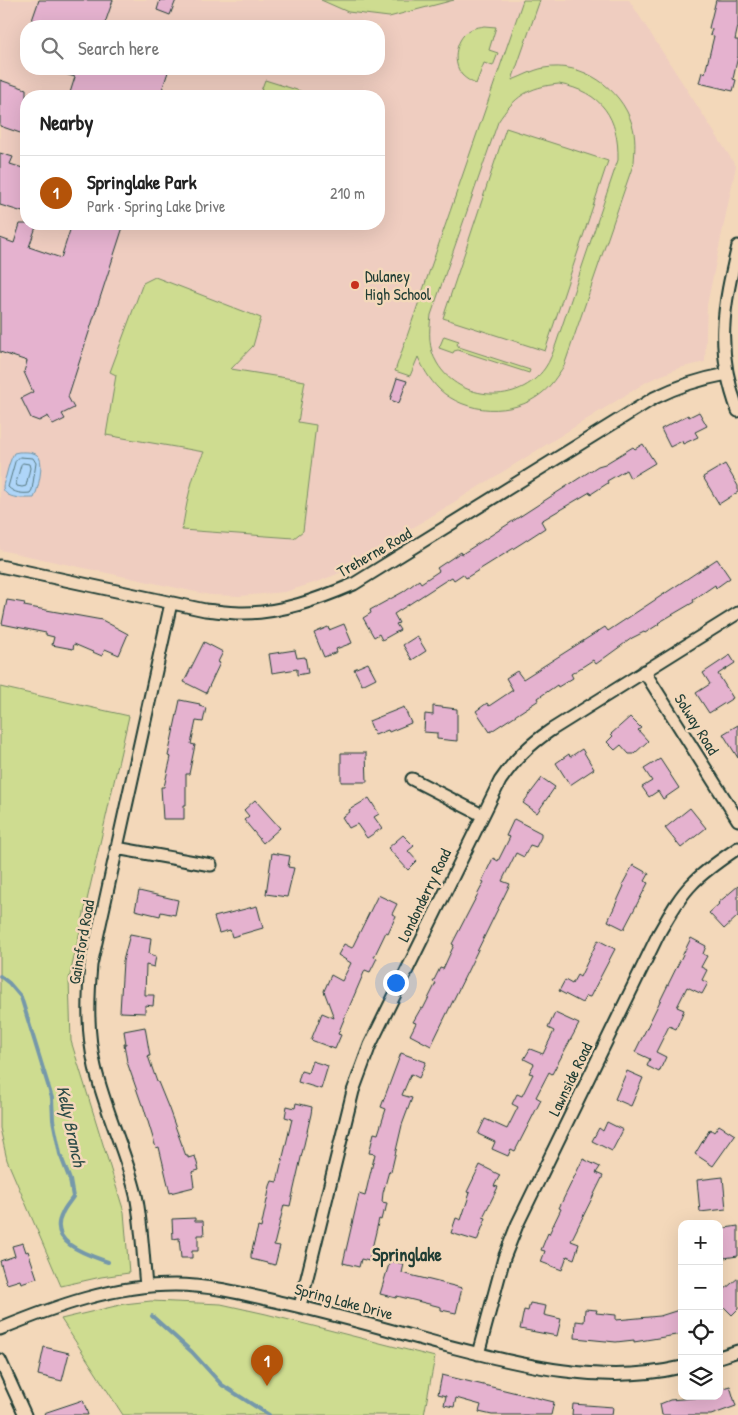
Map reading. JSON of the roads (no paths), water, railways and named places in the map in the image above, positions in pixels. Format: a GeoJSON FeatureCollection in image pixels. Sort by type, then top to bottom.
{"type":"FeatureCollection","features":[{"type":"Feature","properties":{"kind":"street"},"geometry":{"type":"LineString","coordinates":[[738,246],[725,308],[723,341],[726,374],[738,411]]}},
{"type":"Feature","properties":{"kind":"street","name":"Treherne Road"},"geometry":{"type":"LineString","coordinates":[[0,566],[205,610],[240,613],[261,612],[322,598],[354,584],[381,568],[654,398],[677,386],[726,374]]}},
{"type":"Feature","properties":{"kind":"street","name":"Gainsford Road"},"geometry":{"type":"LineString","coordinates":[[146,1286],[136,1194],[95,1068],[89,1031],[88,998],[90,965],[171,603]]}},
{"type":"Feature","properties":{"kind":"street","name":"Londonderry Road"},"geometry":{"type":"LineString","coordinates":[[300,1306],[353,1091],[370,1045],[500,781],[514,761],[529,745],[738,613]]}},
{"type":"Feature","properties":{"kind":"street","name":"Solway Road"},"geometry":{"type":"LineString","coordinates":[[644,671],[738,820]]}},
{"type":"Feature","properties":{"kind":"street"},"geometry":{"type":"LineString","coordinates":[[412,779],[482,815]]}},
{"type":"Feature","properties":{"kind":"street"},"geometry":{"type":"LineString","coordinates":[[116,848],[211,865]]}},
{"type":"Feature","properties":{"kind":"street","name":"Lawnside Road"},"geometry":{"type":"LineString","coordinates":[[478,1354],[504,1258],[517,1225],[659,933],[691,885],[715,863],[738,848]]}},
{"type":"Feature","properties":{"kind":"street","name":"Spring Lake Drive"},"geometry":{"type":"LineString","coordinates":[[0,1329],[73,1302],[105,1293],[146,1286],[176,1285],[225,1290],[300,1306],[478,1354],[552,1370],[590,1375],[628,1376],[663,1372],[678,1368]]}},
{"type":"Feature","properties":{"kind":"street"},"geometry":{"type":"LineString","coordinates":[[723,1356],[738,1351]]}},
{"type":"Feature","properties":{"kind":"street"},"geometry":{"type":"LineString","coordinates":[[0,1360],[25,1415]]}},
{"type":"Feature","properties":{"kind":"water"},"geometry":{"type":"Polygon","coordinates":[[[30,452],[39,457],[40,460],[40,477],[34,498],[11,496],[4,491],[3,484],[10,461],[14,453],[30,452]]]}},
{"type":"Feature","properties":{"kind":"waterway","name":"Kelly Branch"},"geometry":{"type":"LineString","coordinates":[[0,976],[21,997],[52,1098],[53,1120],[60,1154],[70,1180],[73,1197],[62,1214],[59,1224],[60,1233],[72,1246],[90,1256],[108,1262]]}},
{"type":"Feature","properties":{"kind":"waterway","name":"Kelly Branch"},"geometry":{"type":"LineString","coordinates":[[152,1316],[192,1352],[222,1385],[269,1415]]}},
{"type":"Feature","properties":{"kind":"place","name":"Dulaney High School"},"geometry":{"type":"Point","coordinates":[355,285]}},
{"type":"Feature","properties":{"kind":"place","name":"Springlake Park"},"geometry":{"type":"Point","coordinates":[267,1386]}},
{"type":"Feature","properties":{"kind":"district","name":"Springlake"},"geometry":{"type":"Point","coordinates":[407,1255]}}]}
